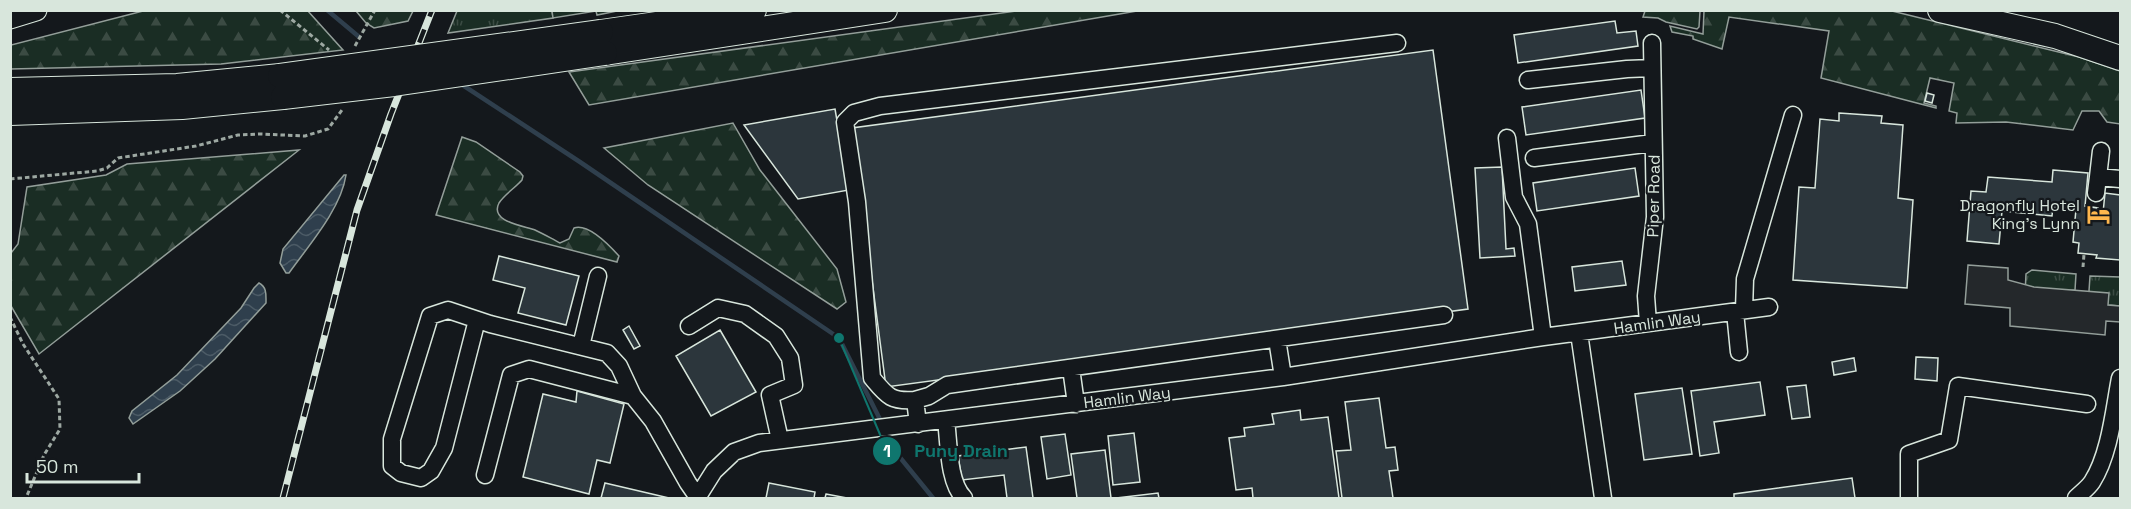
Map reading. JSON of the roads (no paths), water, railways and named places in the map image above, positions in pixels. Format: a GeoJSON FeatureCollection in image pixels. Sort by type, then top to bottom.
{"type":"FeatureCollection","features":[{"type":"Feature","properties":{"kind":"highway"},"geometry":{"type":"LineString","coordinates":[[603,43],[754,10]]}},
{"type":"Feature","properties":{"kind":"highway"},"geometry":{"type":"LineString","coordinates":[[10,113],[182,107],[281,86],[603,43],[885,10]]}},
{"type":"Feature","properties":{"kind":"highway"},"geometry":{"type":"LineString","coordinates":[[1940,10],[2055,36],[2121,58]]}},
{"type":"Feature","properties":{"kind":"highway"},"geometry":{"type":"LineString","coordinates":[[10,90],[281,86]]}},
{"type":"Feature","properties":{"kind":"main road"},"geometry":{"type":"LineString","coordinates":[[10,18],[36,10]]}},
{"type":"Feature","properties":{"kind":"street"},"geometry":{"type":"LineString","coordinates":[[1397,43],[880,106],[854,113],[845,122],[857,202],[872,378],[883,391],[898,401],[915,400],[929,396],[947,386],[1444,315]]}},
{"type":"Feature","properties":{"kind":"street","name":"Piper Road"},"geometry":{"type":"LineString","coordinates":[[1648,322],[1646,296],[1655,217],[1652,43]]}},
{"type":"Feature","properties":{"kind":"street"},"geometry":{"type":"LineString","coordinates":[[1528,80],[1652,68]]}},
{"type":"Feature","properties":{"kind":"street"},"geometry":{"type":"LineString","coordinates":[[1739,352],[1739,311],[1745,279],[1793,115]]}},
{"type":"Feature","properties":{"kind":"street"},"geometry":{"type":"LineString","coordinates":[[1507,138],[1515,197],[1528,224],[1543,337]]}},
{"type":"Feature","properties":{"kind":"street"},"geometry":{"type":"LineString","coordinates":[[1533,158],[1653,143]]}},
{"type":"Feature","properties":{"kind":"street"},"geometry":{"type":"LineString","coordinates":[[2101,151],[2097,185],[2121,179]]}},
{"type":"Feature","properties":{"kind":"street"},"geometry":{"type":"LineString","coordinates":[[581,346],[598,276]]}},
{"type":"Feature","properties":{"kind":"street","name":"Hamlin Way"},"geometry":{"type":"LineString","coordinates":[[697,497],[714,471],[734,452],[759,443],[1283,377],[1543,337],[1769,307]]}},
{"type":"Feature","properties":{"kind":"street"},"geometry":{"type":"LineString","coordinates":[[689,326],[718,308],[745,314],[776,336],[790,358],[794,385],[770,395],[780,441]]}},
{"type":"Feature","properties":{"kind":"street"},"geometry":{"type":"LineString","coordinates":[[477,320],[444,448],[431,471],[421,478],[401,472],[392,466],[392,440],[430,316],[448,310],[477,320],[607,353],[619,366],[633,396],[653,421],[697,497]]}},
{"type":"Feature","properties":{"kind":"street"},"geometry":{"type":"LineString","coordinates":[[1579,333],[1603,498]]}},
{"type":"Feature","properties":{"kind":"street"},"geometry":{"type":"LineString","coordinates":[[1277,339],[1283,377]]}},
{"type":"Feature","properties":{"kind":"street"},"geometry":{"type":"LineString","coordinates":[[1071,368],[1076,404]]}},
{"type":"Feature","properties":{"kind":"street"},"geometry":{"type":"LineString","coordinates":[[485,475],[511,375],[529,369],[633,396]]}},
{"type":"Feature","properties":{"kind":"street"},"geometry":{"type":"LineString","coordinates":[[2076,498],[2092,483],[2100,465],[2121,378]]}},
{"type":"Feature","properties":{"kind":"street"},"geometry":{"type":"LineString","coordinates":[[1909,498],[1909,454],[1949,440],[1958,387],[2087,404]]}},
{"type":"Feature","properties":{"kind":"street"},"geometry":{"type":"LineString","coordinates":[[915,400],[918,424]]}},
{"type":"Feature","properties":{"kind":"street"},"geometry":{"type":"LineString","coordinates":[[946,420],[953,475],[956,487],[964,498]]}},
{"type":"Feature","properties":{"kind":"water"},"geometry":{"type":"Polygon","coordinates":[[[346,175],[343,188],[331,214],[315,239],[289,273],[286,273],[280,263],[283,249],[346,175]]]}},
{"type":"Feature","properties":{"kind":"water"},"geometry":{"type":"Polygon","coordinates":[[[259,283],[265,289],[266,303],[215,359],[180,391],[133,424],[129,418],[132,411],[177,375],[241,308],[259,283]]]}},
{"type":"Feature","properties":{"kind":"waterway"},"geometry":{"type":"LineString","coordinates":[[327,10],[358,36]]}},
{"type":"Feature","properties":{"kind":"waterway"},"geometry":{"type":"LineString","coordinates":[[461,84],[839,338],[898,455],[933,498]]}},
{"type":"Feature","properties":{"kind":"railway"},"geometry":{"type":"LineString","coordinates":[[283,498],[357,210],[391,114],[432,10]]}},
{"type":"Feature","properties":{"kind":"place","name":"Dragonfly Hotel King's Lynn"},"geometry":{"type":"Point","coordinates":[2098,214]}},
{"type":"Feature","properties":{"kind":"place","name":"Puny Drain"},"geometry":{"type":"Point","coordinates":[839,338]}}]}
